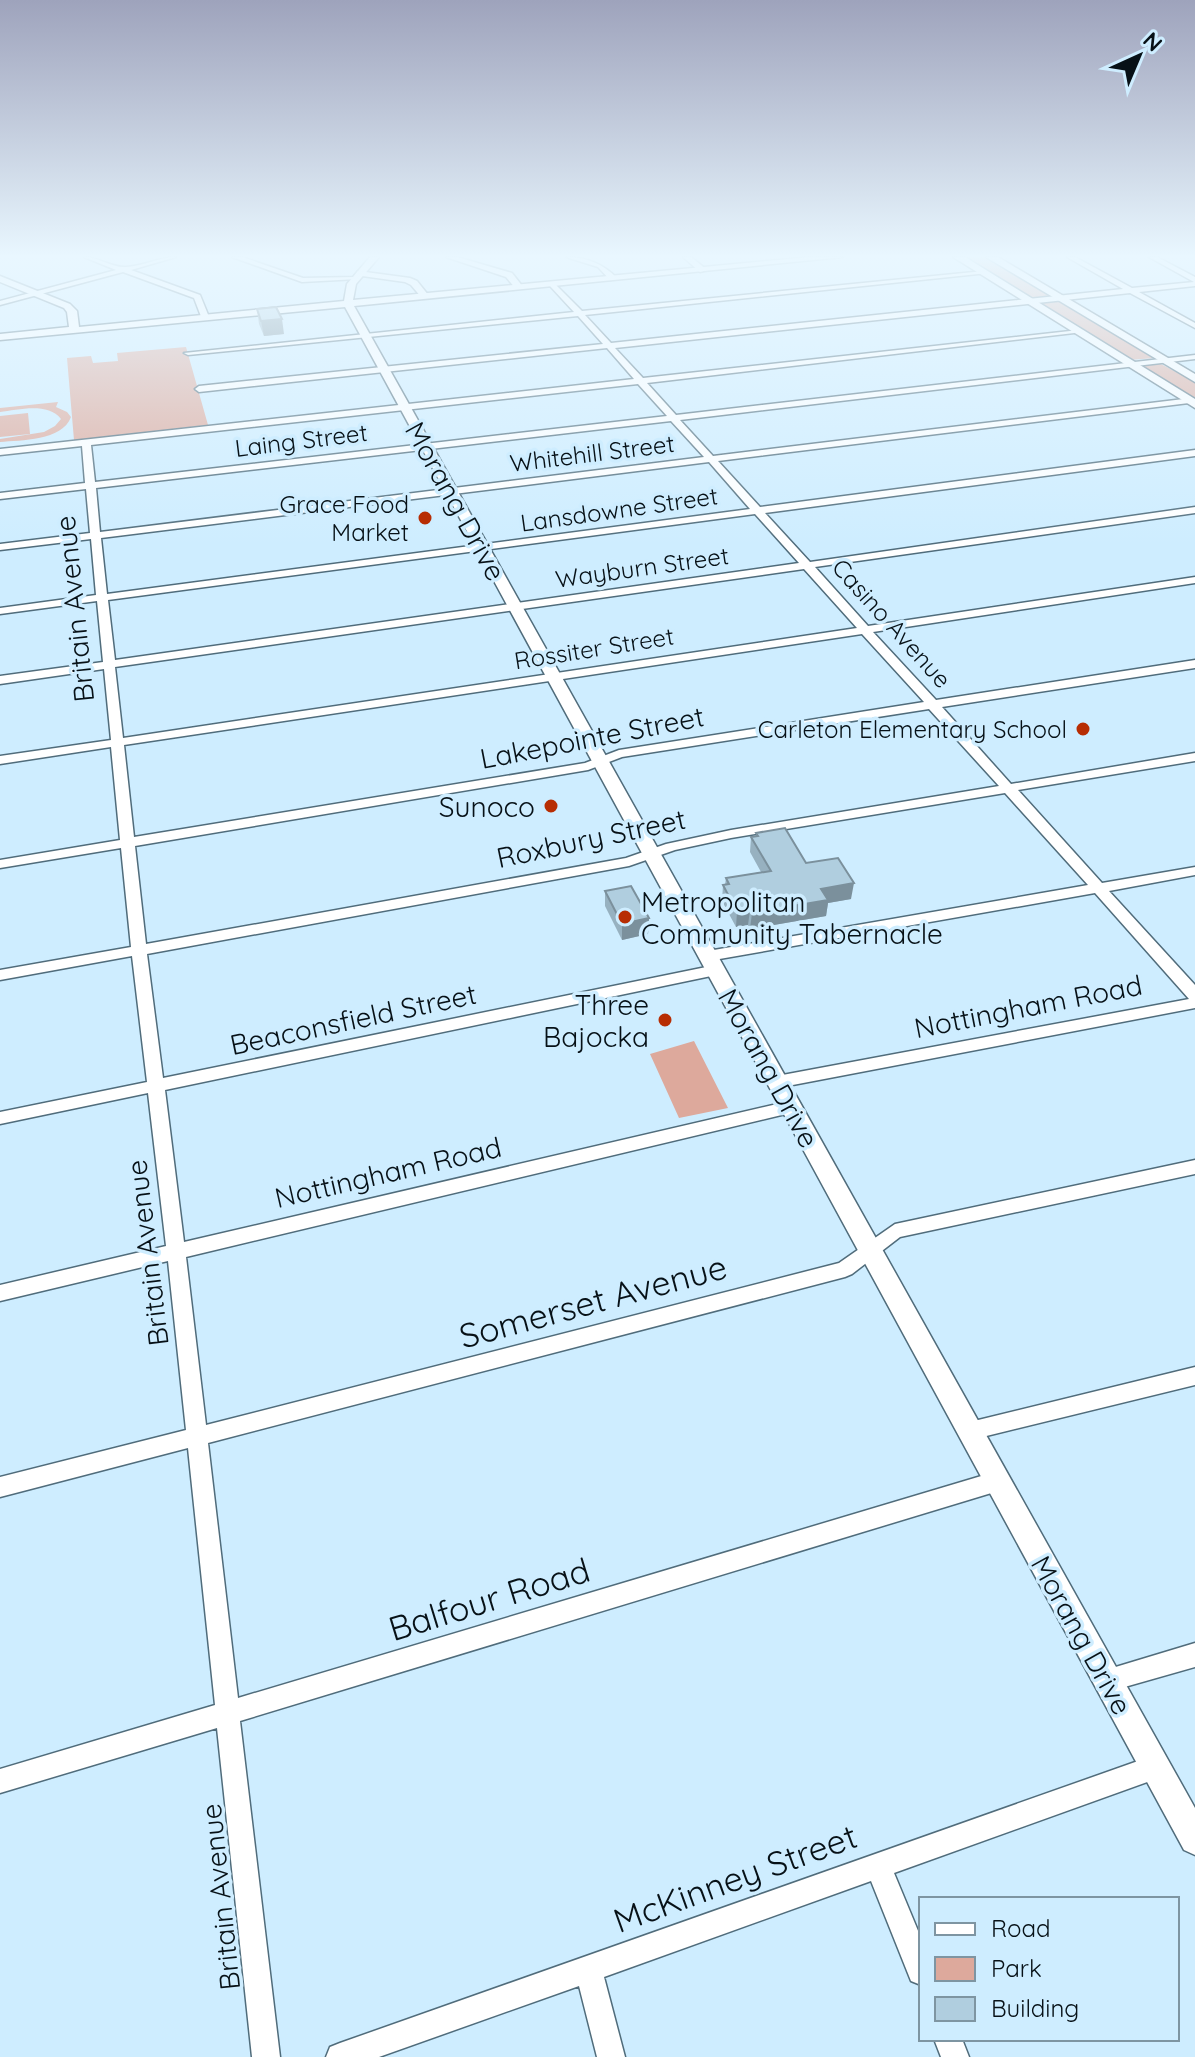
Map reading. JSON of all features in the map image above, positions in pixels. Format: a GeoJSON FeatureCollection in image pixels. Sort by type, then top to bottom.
{"type":"FeatureCollection","features":[{"type":"Feature","properties":{"kind":"main road"},"geometry":{"type":"LineString","coordinates":[[1113,353],[1192,402]]}},
{"type":"Feature","properties":{"kind":"main road"},"geometry":{"type":"LineString","coordinates":[[1152,353],[1195,379]]}},
{"type":"Feature","properties":{"kind":"street","name":"Morang Drive"},"geometry":{"type":"LineString","coordinates":[[374,353],[1195,1839]]}},
{"type":"Feature","properties":{"kind":"street"},"geometry":{"type":"LineString","coordinates":[[199,389],[533,353]]}},
{"type":"Feature","properties":{"kind":"street","name":"Casino Avenue"},"geometry":{"type":"LineString","coordinates":[[615,353],[1195,995]]}},
{"type":"Feature","properties":{"kind":"street"},"geometry":{"type":"LineString","coordinates":[[0,452],[887,353]]}},
{"type":"Feature","properties":{"kind":"street","name":"Laing Street"},"geometry":{"type":"LineString","coordinates":[[0,496],[1195,357]]}},
{"type":"Feature","properties":{"kind":"street","name":"Whitehill Street"},"geometry":{"type":"LineString","coordinates":[[0,547],[1192,402]]}},
{"type":"Feature","properties":{"kind":"street","name":"Britain Avenue"},"geometry":{"type":"LineString","coordinates":[[86,442],[127,843],[266,2057]]}},
{"type":"Feature","properties":{"kind":"street","name":"Lansdowne Street"},"geometry":{"type":"LineString","coordinates":[[0,611],[1195,453]]}},
{"type":"Feature","properties":{"kind":"street","name":"Wayburn Street"},"geometry":{"type":"LineString","coordinates":[[0,680],[1195,510]]}},
{"type":"Feature","properties":{"kind":"street","name":"Rossiter Street"},"geometry":{"type":"LineString","coordinates":[[0,760],[1195,580]]}},
{"type":"Feature","properties":{"kind":"street","name":"Lakepointe Street"},"geometry":{"type":"LineString","coordinates":[[0,864],[578,768],[619,754],[675,744],[1195,664]]}},
{"type":"Feature","properties":{"kind":"street","name":"Roxbury Street"},"geometry":{"type":"LineString","coordinates":[[0,975],[629,862],[671,847],[731,834],[1195,757]]}},
{"type":"Feature","properties":{"kind":"street","name":"Beaconsfield Street"},"geometry":{"type":"LineString","coordinates":[[0,1118],[712,963],[1098,887],[1195,871]]}},
{"type":"Feature","properties":{"kind":"street","name":"Nottingham Road"},"geometry":{"type":"LineString","coordinates":[[777,1082],[1195,1003]]}},
{"type":"Feature","properties":{"kind":"street","name":"Nottingham Road"},"geometry":{"type":"LineString","coordinates":[[0,1293],[790,1107]]}},
{"type":"Feature","properties":{"kind":"street","name":"Somerset Avenue"},"geometry":{"type":"LineString","coordinates":[[0,1487],[845,1269],[895,1231],[1195,1167]]}},
{"type":"Feature","properties":{"kind":"street"},"geometry":{"type":"LineString","coordinates":[[970,1431],[1195,1376]]}},
{"type":"Feature","properties":{"kind":"street","name":"Balfour Road"},"geometry":{"type":"LineString","coordinates":[[0,1781],[998,1481]]}},
{"type":"Feature","properties":{"kind":"street"},"geometry":{"type":"LineString","coordinates":[[1107,1680],[1195,1655]]}},
{"type":"Feature","properties":{"kind":"street","name":"McKinney Street"},"geometry":{"type":"LineString","coordinates":[[340,2057],[1155,1767]]}},
{"type":"Feature","properties":{"kind":"street"},"geometry":{"type":"LineString","coordinates":[[878,1865],[919,1966]]}},
{"type":"Feature","properties":{"kind":"street"},"geometry":{"type":"LineString","coordinates":[[588,1968],[611,2057]]}},
{"type":"Feature","properties":{"kind":"green space"},"geometry":{"type":"Polygon","coordinates":[[[117,353],[188,353],[208,425],[74,440],[67,358],[91,356],[93,363],[118,361],[117,353]]]}},
{"type":"Feature","properties":{"kind":"green space"},"geometry":{"type":"Polygon","coordinates":[[[1118,353],[1147,353],[1155,358],[1129,360],[1118,353]]]}},
{"type":"Feature","properties":{"kind":"green space"},"geometry":{"type":"Polygon","coordinates":[[[1159,363],[1195,382],[1195,400],[1141,366],[1159,363]]]}},
{"type":"Feature","properties":{"kind":"green space"},"geometry":{"type":"Polygon","coordinates":[[[58,402],[56,407],[71,417],[59,431],[40,438],[0,442],[0,439],[44,432],[61,419],[49,410],[0,412],[0,408],[58,402]]]}},
{"type":"Feature","properties":{"kind":"green space"},"geometry":{"type":"Polygon","coordinates":[[[28,413],[30,434],[0,437],[0,416],[28,413]]]}},
{"type":"Feature","properties":{"kind":"green space"},"geometry":{"type":"Polygon","coordinates":[[[694,1041],[728,1108],[679,1118],[650,1054],[694,1041]]]}},
{"type":"Feature","properties":{"kind":"building"},"geometry":{"type":"Polygon","coordinates":[[[785,828],[806,863],[838,858],[854,883],[821,889],[828,900],[752,913],[750,910],[737,912],[723,885],[729,884],[726,878],[771,871],[751,837],[758,836],[756,833],[785,828]]]}},
{"type":"Feature","properties":{"kind":"building"},"geometry":{"type":"Polygon","coordinates":[[[631,886],[649,918],[622,924],[605,891],[631,886]]]}},
{"type":"Feature","properties":{"kind":"place","name":"Grace Food Market"},"geometry":{"type":"Point","coordinates":[425,518]}},
{"type":"Feature","properties":{"kind":"place","name":"Carleton Elementary School"},"geometry":{"type":"Point","coordinates":[1083,729]}},
{"type":"Feature","properties":{"kind":"place","name":"Sunoco"},"geometry":{"type":"Point","coordinates":[551,806]}},
{"type":"Feature","properties":{"kind":"place","name":"Metropolitan Community Tabernacle"},"geometry":{"type":"Point","coordinates":[625,917]}},
{"type":"Feature","properties":{"kind":"place","name":"Three Bajocka"},"geometry":{"type":"Point","coordinates":[665,1020]}}]}
